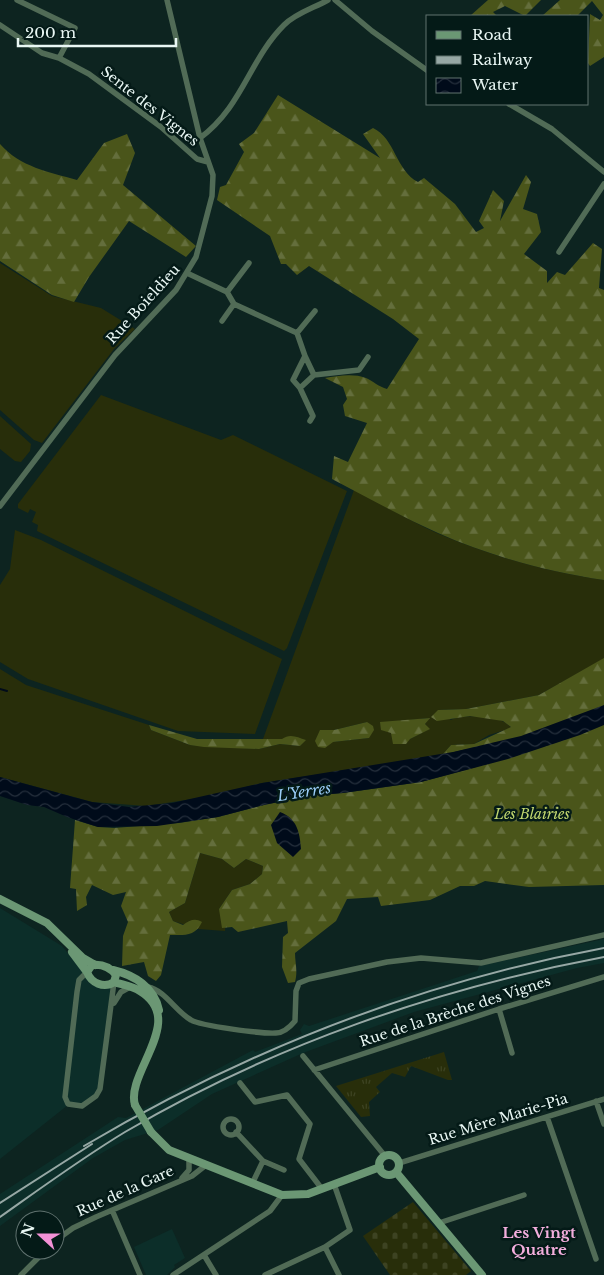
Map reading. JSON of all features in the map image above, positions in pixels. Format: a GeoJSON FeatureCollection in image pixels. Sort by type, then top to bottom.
{"type":"FeatureCollection","features":[{"type":"Feature","properties":{"kind":"main road"},"geometry":{"type":"LineString","coordinates":[[0,899],[48,923],[83,958],[95,965],[113,970],[148,987],[159,1007],[159,1033],[133,1092],[135,1105],[151,1132],[170,1150],[189,1162],[206,1165],[282,1195],[297,1196],[322,1189],[380,1167]]}},
{"type":"Feature","properties":{"kind":"main road"},"geometry":{"type":"LineString","coordinates":[[0,904],[46,928],[64,944],[90,978],[100,985],[110,985],[114,982],[116,975],[113,970]]}},
{"type":"Feature","properties":{"kind":"main road"},"geometry":{"type":"LineString","coordinates":[[87,972],[89,968],[95,965]]}},
{"type":"Feature","properties":{"kind":"main road"},"geometry":{"type":"LineString","coordinates":[[114,982],[143,993],[155,1010],[157,1031],[151,1050]]}},
{"type":"Feature","properties":{"kind":"main road"},"geometry":{"type":"LineString","coordinates":[[385,1156],[394,1156],[399,1163],[396,1172],[391,1175],[385,1174],[380,1167],[380,1161],[385,1156]]}},
{"type":"Feature","properties":{"kind":"main road"},"geometry":{"type":"LineString","coordinates":[[396,1172],[482,1275]]}},
{"type":"Feature","properties":{"kind":"street"},"geometry":{"type":"LineString","coordinates":[[17,0],[75,28],[60,58]]}},
{"type":"Feature","properties":{"kind":"street","name":"Rue Boieldieu"},"geometry":{"type":"LineString","coordinates":[[0,506],[115,354],[171,297],[188,274],[196,257],[212,196],[213,175],[200,138],[167,0]]}},
{"type":"Feature","properties":{"kind":"street"},"geometry":{"type":"LineString","coordinates":[[200,138],[229,111],[251,72],[280,30],[293,18],[319,2],[328,0]]}},
{"type":"Feature","properties":{"kind":"street"},"geometry":{"type":"LineString","coordinates":[[335,0],[372,31],[426,70]]}},
{"type":"Feature","properties":{"kind":"street","name":"Sente des Vignes"},"geometry":{"type":"LineString","coordinates":[[0,25],[42,53],[60,58],[89,74],[155,122],[197,159],[208,162]]}},
{"type":"Feature","properties":{"kind":"street"},"geometry":{"type":"LineString","coordinates":[[511,105],[552,129],[604,172]]}},
{"type":"Feature","properties":{"kind":"street"},"geometry":{"type":"LineString","coordinates":[[559,252],[604,184]]}},
{"type":"Feature","properties":{"kind":"street"},"geometry":{"type":"LineString","coordinates":[[227,292],[249,263]]}},
{"type":"Feature","properties":{"kind":"street"},"geometry":{"type":"LineString","coordinates":[[188,274],[227,292],[234,304],[297,333],[314,375]]}},
{"type":"Feature","properties":{"kind":"street"},"geometry":{"type":"LineString","coordinates":[[222,321],[234,304]]}},
{"type":"Feature","properties":{"kind":"street"},"geometry":{"type":"LineString","coordinates":[[297,333],[315,310]]}},
{"type":"Feature","properties":{"kind":"street"},"geometry":{"type":"LineString","coordinates":[[305,356],[292,380],[300,388],[313,416],[310,421]]}},
{"type":"Feature","properties":{"kind":"street"},"geometry":{"type":"LineString","coordinates":[[300,388],[314,375],[360,370],[368,357]]}},
{"type":"Feature","properties":{"kind":"street"},"geometry":{"type":"LineString","coordinates":[[148,987],[160,992],[183,1014],[198,1023],[276,1033],[289,1028],[295,1021],[296,991],[299,983],[309,978],[387,962],[421,958],[481,963],[604,936]]}},
{"type":"Feature","properties":{"kind":"street"},"geometry":{"type":"LineString","coordinates":[[87,972],[79,980],[77,992],[65,1097],[68,1104],[82,1106],[96,1096],[100,1089],[114,982]]}},
{"type":"Feature","properties":{"kind":"street","name":"Rue de la Brèche des Vignes"},"geometry":{"type":"LineString","coordinates":[[314,1070],[499,1009],[604,977]]}},
{"type":"Feature","properties":{"kind":"street"},"geometry":{"type":"LineString","coordinates":[[112,1007],[121,992],[130,987]]}},
{"type":"Feature","properties":{"kind":"street"},"geometry":{"type":"LineString","coordinates":[[159,1007],[159,1001],[168,1001]]}},
{"type":"Feature","properties":{"kind":"street"},"geometry":{"type":"LineString","coordinates":[[499,1009],[512,1052]]}},
{"type":"Feature","properties":{"kind":"street"},"geometry":{"type":"LineString","coordinates":[[302,1056],[385,1156]]}},
{"type":"Feature","properties":{"kind":"street"},"geometry":{"type":"LineString","coordinates":[[240,1083],[255,1102],[287,1095],[310,1124],[298,1158],[322,1189]]}},
{"type":"Feature","properties":{"kind":"street","name":"Rue Mère Marie-Pia"},"geometry":{"type":"LineString","coordinates":[[399,1163],[604,1099]]}},
{"type":"Feature","properties":{"kind":"street"},"geometry":{"type":"LineString","coordinates":[[596,1101],[604,1124]]}},
{"type":"Feature","properties":{"kind":"street"},"geometry":{"type":"LineString","coordinates":[[547,1117],[596,1259]]}},
{"type":"Feature","properties":{"kind":"street"},"geometry":{"type":"LineString","coordinates":[[236,1132],[263,1161],[284,1170]]}},
{"type":"Feature","properties":{"kind":"street"},"geometry":{"type":"LineString","coordinates":[[252,1184],[263,1161]]}},
{"type":"Feature","properties":{"kind":"street"},"geometry":{"type":"LineString","coordinates":[[189,1162],[198,1173]]}},
{"type":"Feature","properties":{"kind":"street"},"geometry":{"type":"LineString","coordinates":[[173,1183],[185,1176],[189,1162]]}},
{"type":"Feature","properties":{"kind":"street","name":"Rue de la Gare"},"geometry":{"type":"LineString","coordinates":[[65,1234],[73,1228],[112,1210],[198,1173],[206,1165]]}},
{"type":"Feature","properties":{"kind":"street"},"geometry":{"type":"LineString","coordinates":[[265,1275],[348,1234],[351,1227],[334,1184]]}},
{"type":"Feature","properties":{"kind":"street"},"geometry":{"type":"LineString","coordinates":[[173,1275],[270,1211],[282,1195]]}},
{"type":"Feature","properties":{"kind":"street"},"geometry":{"type":"LineString","coordinates":[[439,1223],[524,1195]]}},
{"type":"Feature","properties":{"kind":"street"},"geometry":{"type":"LineString","coordinates":[[112,1210],[140,1275]]}},
{"type":"Feature","properties":{"kind":"street"},"geometry":{"type":"LineString","coordinates":[[325,1247],[339,1275]]}},
{"type":"Feature","properties":{"kind":"street"},"geometry":{"type":"LineString","coordinates":[[204,1255],[216,1275]]}},
{"type":"Feature","properties":{"kind":"street"},"geometry":{"type":"LineString","coordinates":[[21,1275],[36,1260]]}},
{"type":"Feature","properties":{"kind":"shaded area"},"geometry":{"type":"Polygon","coordinates":[[[0,908],[62,946],[95,986],[112,988],[100,1089],[89,1102],[68,1105],[0,1159],[0,908]]]}},
{"type":"Feature","properties":{"kind":"shaded area"},"geometry":{"type":"Polygon","coordinates":[[[604,939],[604,963],[577,968],[414,1012],[303,1053],[212,1094],[158,1130],[125,1140],[93,1158],[22,1210],[15,1210],[15,1215],[0,1226],[0,1194],[118,1117],[126,1118],[253,1050],[255,1052],[302,1034],[300,1030],[304,1024],[309,1026],[477,971],[479,966],[604,939]]]}},
{"type":"Feature","properties":{"kind":"shaded area"},"geometry":{"type":"Polygon","coordinates":[[[172,1229],[185,1258],[174,1265],[175,1267],[167,1275],[146,1275],[134,1247],[172,1229]]]}},
{"type":"Feature","properties":{"kind":"green space"},"geometry":{"type":"Polygon","coordinates":[[[488,0],[541,0],[526,15],[505,6],[493,12],[496,15],[471,15],[488,0]]]}},
{"type":"Feature","properties":{"kind":"green space"},"geometry":{"type":"Polygon","coordinates":[[[560,0],[604,0],[604,57],[590,66],[589,64],[590,14],[600,20],[603,15],[592,1],[578,15],[543,15],[560,0]]]}},
{"type":"Feature","properties":{"kind":"green space"},"geometry":{"type":"Polygon","coordinates":[[[278,95],[380,158],[363,134],[373,128],[386,139],[411,177],[418,182],[424,178],[455,204],[476,232],[484,228],[479,221],[493,190],[504,201],[500,221],[526,175],[531,182],[523,209],[537,214],[541,232],[524,254],[547,271],[547,283],[557,272],[565,275],[593,243],[602,249],[599,288],[604,290],[604,580],[541,568],[478,549],[425,527],[332,479],[334,456],[348,462],[367,423],[345,416],[343,405],[347,399],[343,387],[325,378],[345,375],[361,376],[387,389],[419,339],[393,319],[309,266],[297,275],[286,264],[281,264],[270,236],[217,200],[220,187],[226,185],[244,152],[239,144],[254,133],[278,95]]]}},
{"type":"Feature","properties":{"kind":"green space"},"geometry":{"type":"Polygon","coordinates":[[[127,134],[135,153],[123,185],[196,246],[186,257],[129,221],[89,277],[74,302],[52,295],[0,261],[0,144],[17,158],[36,168],[77,180],[104,143],[127,134]]]}},
{"type":"Feature","properties":{"kind":"green space"},"geometry":{"type":"Polygon","coordinates":[[[0,263],[52,296],[101,308],[135,329],[114,349],[42,443],[34,440],[0,410],[0,263]]]}},
{"type":"Feature","properties":{"kind":"green space"},"geometry":{"type":"Polygon","coordinates":[[[101,395],[221,440],[233,435],[347,491],[287,648],[284,651],[37,531],[38,525],[32,522],[36,512],[30,509],[28,513],[18,508],[18,504],[101,395]]]}},
{"type":"Feature","properties":{"kind":"green space"},"geometry":{"type":"Polygon","coordinates":[[[0,416],[31,444],[30,451],[21,462],[15,461],[0,449],[0,416]]]}},
{"type":"Feature","properties":{"kind":"green space"},"geometry":{"type":"Polygon","coordinates":[[[354,490],[428,529],[459,542],[541,568],[604,580],[604,659],[539,695],[466,709],[438,710],[451,720],[469,716],[484,717],[497,719],[512,728],[489,735],[474,744],[451,745],[442,755],[262,783],[206,797],[146,806],[92,802],[0,777],[0,669],[26,685],[149,725],[151,730],[190,745],[259,749],[280,744],[300,746],[305,740],[263,739],[354,490]],[[429,718],[380,723],[410,739],[429,729],[425,724],[429,718]],[[367,722],[334,730],[320,730],[333,742],[369,738],[367,722]]]}},
{"type":"Feature","properties":{"kind":"green space"},"geometry":{"type":"Polygon","coordinates":[[[15,530],[41,540],[282,659],[255,734],[178,731],[28,679],[0,662],[0,585],[10,569],[15,530]]]}},
{"type":"Feature","properties":{"kind":"green space","name":"Les Blairies"},"geometry":{"type":"Polygon","coordinates":[[[604,658],[604,885],[529,887],[485,881],[474,886],[460,886],[430,900],[381,906],[378,897],[347,899],[336,921],[295,953],[296,978],[295,982],[288,983],[282,967],[283,937],[288,933],[287,921],[238,932],[232,927],[222,928],[219,909],[232,890],[250,884],[262,874],[263,866],[246,859],[234,868],[222,859],[200,853],[185,903],[169,912],[173,921],[183,925],[192,920],[202,922],[192,933],[170,935],[161,975],[156,981],[148,976],[144,962],[122,966],[123,936],[128,922],[121,906],[126,892],[113,895],[92,885],[86,897],[87,905],[77,911],[76,889],[70,888],[75,820],[98,827],[114,828],[179,823],[218,817],[307,796],[421,782],[476,767],[467,749],[442,755],[451,745],[474,744],[511,727],[503,721],[470,716],[437,721],[431,717],[438,710],[466,709],[539,695],[604,658]]]}},
{"type":"Feature","properties":{"kind":"green space"},"geometry":{"type":"Polygon","coordinates":[[[430,718],[425,724],[430,729],[410,739],[406,744],[393,744],[391,733],[381,730],[380,722],[430,718]]]}},
{"type":"Feature","properties":{"kind":"green space"},"geometry":{"type":"Polygon","coordinates":[[[367,722],[373,726],[374,730],[369,738],[333,742],[325,748],[318,747],[315,741],[320,730],[334,730],[367,722]]]}},
{"type":"Feature","properties":{"kind":"green space"},"geometry":{"type":"Polygon","coordinates":[[[149,725],[197,739],[282,739],[291,736],[306,740],[300,746],[280,744],[259,749],[204,747],[190,745],[151,730],[149,725]]]}},
{"type":"Feature","properties":{"kind":"green space"},"geometry":{"type":"Polygon","coordinates":[[[200,853],[222,859],[234,868],[246,859],[263,866],[262,874],[250,884],[232,890],[219,909],[226,921],[225,931],[198,929],[173,921],[169,912],[185,903],[200,853]]]}},
{"type":"Feature","properties":{"kind":"green space"},"geometry":{"type":"Polygon","coordinates":[[[444,1052],[452,1080],[411,1066],[405,1077],[392,1073],[376,1087],[380,1092],[369,1102],[370,1116],[361,1117],[336,1086],[444,1052]]]}},
{"type":"Feature","properties":{"kind":"green space"},"geometry":{"type":"Polygon","coordinates":[[[413,1202],[471,1271],[466,1275],[390,1275],[363,1236],[413,1202]]]}},
{"type":"Feature","properties":{"kind":"water","name":"L'Yerres"},"geometry":{"type":"Polygon","coordinates":[[[604,705],[604,725],[508,759],[421,782],[307,796],[218,817],[157,826],[98,827],[44,807],[27,805],[0,796],[0,777],[92,802],[129,807],[172,803],[262,783],[453,752],[521,736],[604,705]]]}},
{"type":"Feature","properties":{"kind":"water"},"geometry":{"type":"Polygon","coordinates":[[[280,812],[294,822],[300,837],[301,849],[293,857],[277,843],[271,825],[280,812]]]}},
{"type":"Feature","properties":{"kind":"waterway"},"geometry":{"type":"LineString","coordinates":[[0,689],[7,691]]}},
{"type":"Feature","properties":{"kind":"railway"},"geometry":{"type":"LineString","coordinates":[[84,1146],[207,1080],[335,1024],[468,980],[535,962],[604,948]]}},
{"type":"Feature","properties":{"kind":"railway"},"geometry":{"type":"LineString","coordinates":[[0,1217],[125,1132],[181,1101],[297,1047],[418,1003],[480,985],[604,957]]}},
{"type":"Feature","properties":{"kind":"railway"},"geometry":{"type":"LineString","coordinates":[[0,1203],[92,1144]]}},
{"type":"Feature","properties":{"kind":"district","name":"Les Vingt Quatre"},"geometry":{"type":"Point","coordinates":[539,1242]}}]}
